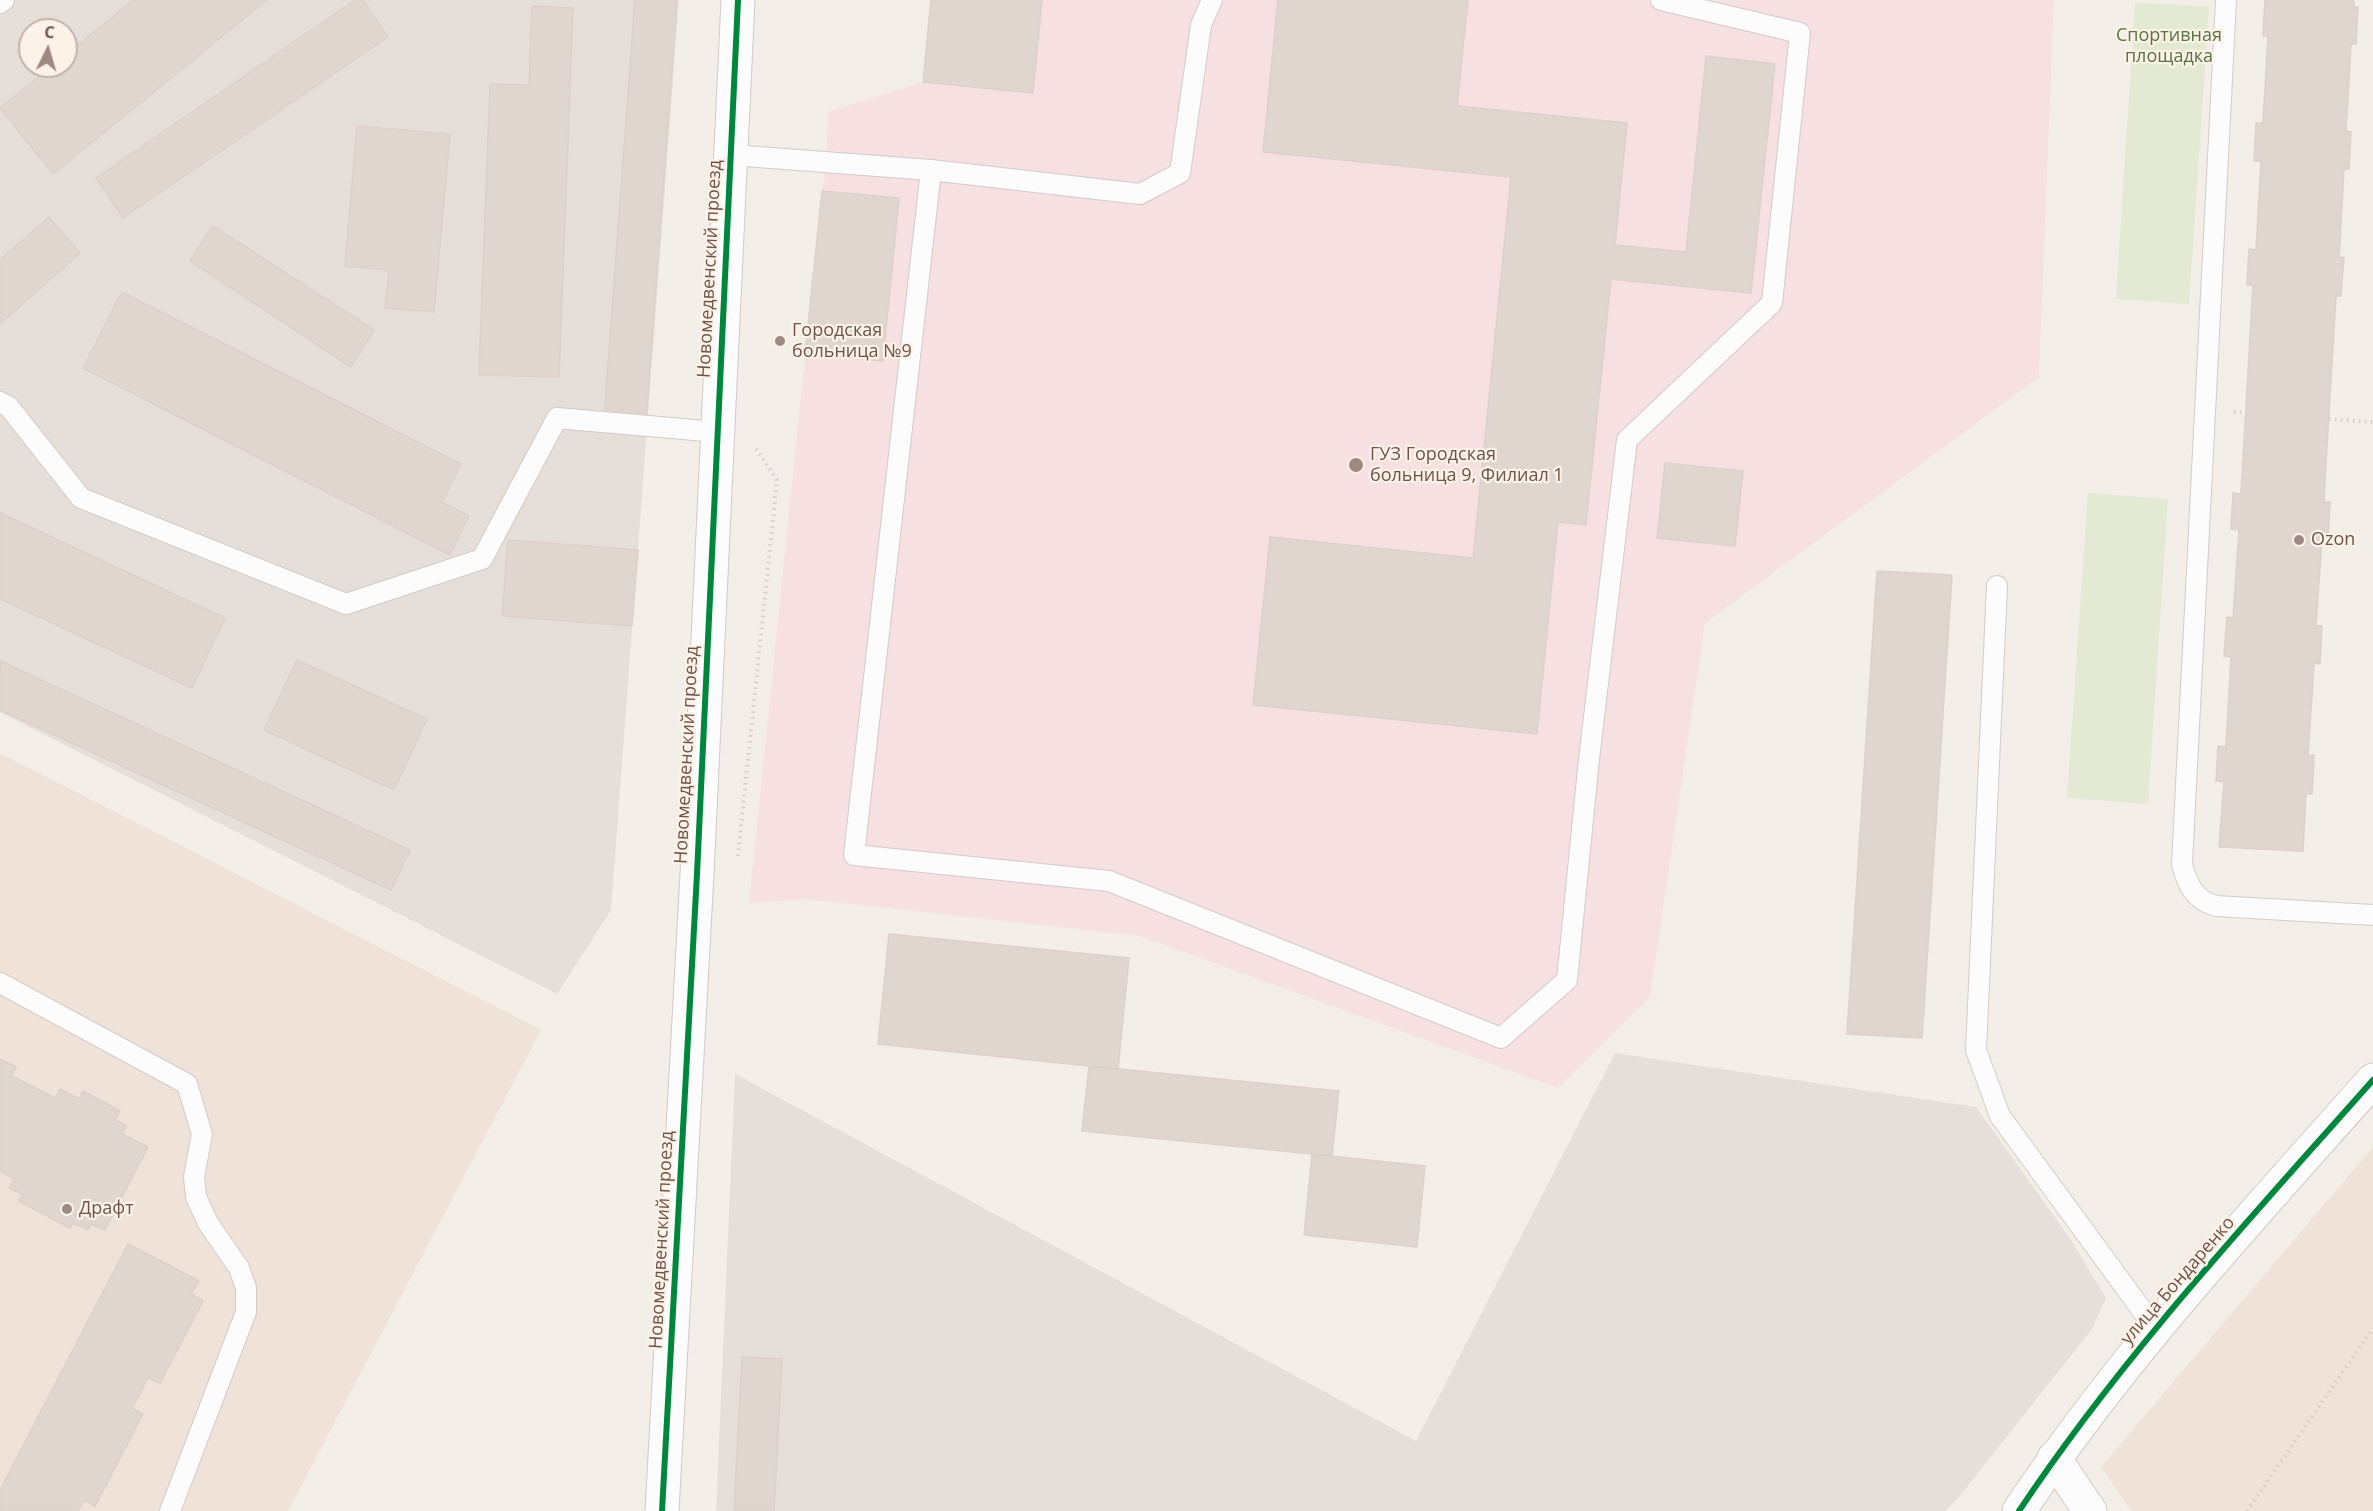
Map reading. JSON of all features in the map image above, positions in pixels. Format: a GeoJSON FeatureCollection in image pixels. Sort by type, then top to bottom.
{"type":"FeatureCollection","features":[{"type":"Feature","properties":{"kind":"street","name":"Новомедвенский проезд"},"geometry":{"type":"LineString","coordinates":[[662,1511],[738,0]]}},
{"type":"Feature","properties":{"kind":"street","name":"улица Бондаренко"},"geometry":{"type":"LineString","coordinates":[[2019,1511],[2054,1458],[2156,1328],[2373,1080]]}},
{"type":"Feature","properties":{"kind":"street"},"geometry":{"type":"LineString","coordinates":[[2054,1458],[2090,1511]]}},
{"type":"Feature","properties":{"kind":"lane"},"geometry":{"type":"LineString","coordinates":[[0,3],[4,0]]}},
{"type":"Feature","properties":{"kind":"lane"},"geometry":{"type":"LineString","coordinates":[[731,155],[931,170],[1140,194],[1180,173],[1201,25],[1212,0]]}},
{"type":"Feature","properties":{"kind":"lane"},"geometry":{"type":"LineString","coordinates":[[931,170],[854,855],[1109,881],[1501,1038],[1568,980],[1589,759],[1627,440],[1773,303],[1800,33],[1661,0]]}},
{"type":"Feature","properties":{"kind":"lane"},"geometry":{"type":"LineString","coordinates":[[2226,0],[2182,864],[2187,883],[2196,896],[2216,906],[2373,915]]}},
{"type":"Feature","properties":{"kind":"lane"},"geometry":{"type":"LineString","coordinates":[[0,402],[9,407],[81,498],[346,604],[482,559],[557,418],[717,432]]}},
{"type":"Feature","properties":{"kind":"lane"},"geometry":{"type":"LineString","coordinates":[[1997,586],[1976,1050],[2000,1116],[2156,1328]]}},
{"type":"Feature","properties":{"kind":"lane"},"geometry":{"type":"LineString","coordinates":[[0,983],[188,1083],[202,1134],[194,1177],[196,1197],[208,1223],[239,1268],[246,1288],[246,1312],[171,1511]]}},
{"type":"Feature","properties":{"kind":"path"},"geometry":{"type":"LineString","coordinates":[[2329,419],[2373,422]]}},
{"type":"Feature","properties":{"kind":"path"},"geometry":{"type":"LineString","coordinates":[[2247,1511],[2373,1328]]}},
{"type":"Feature","properties":{"kind":"shaded area"},"geometry":{"type":"Polygon","coordinates":[[[0,0],[679,0],[611,910],[557,994],[0,712],[0,0]]]}},
{"type":"Feature","properties":{"kind":"shaded area","name":"ГУЗ Городская больница 9, Филиал 1"},"geometry":{"type":"Polygon","coordinates":[[[931,0],[2054,0],[2039,377],[1705,623],[1650,997],[1558,1088],[1140,936],[806,899],[749,903],[826,170],[828,112],[923,82],[931,0]]]}},
{"type":"Feature","properties":{"kind":"shaded area"},"geometry":{"type":"Polygon","coordinates":[[[0,753],[541,1030],[288,1511],[0,1511],[0,753]]]}},
{"type":"Feature","properties":{"kind":"shaded area"},"geometry":{"type":"Polygon","coordinates":[[[1615,1053],[1976,1107],[2071,1240],[2106,1298],[2092,1329],[1958,1498],[1945,1511],[716,1511],[735,1074],[1416,1441],[1615,1053]]]}},
{"type":"Feature","properties":{"kind":"shaded area"},"geometry":{"type":"Polygon","coordinates":[[[2373,1147],[2373,1511],[2131,1511],[2101,1467],[2373,1147]]]}},
{"type":"Feature","properties":{"kind":"green space","name":"Спортивная площадка"},"geometry":{"type":"Polygon","coordinates":[[[2135,2],[2209,7],[2189,304],[2116,299],[2135,2]]]}},
{"type":"Feature","properties":{"kind":"green space"},"geometry":{"type":"Polygon","coordinates":[[[2088,493],[2168,499],[2148,804],[2067,798],[2088,493]]]}},
{"type":"Feature","properties":{"kind":"building"},"geometry":{"type":"Polygon","coordinates":[[[133,0],[267,0],[53,174],[0,108],[37,78],[78,78],[78,45],[133,0]]]}},
{"type":"Feature","properties":{"kind":"building"},"geometry":{"type":"Polygon","coordinates":[[[355,0],[363,0],[388,37],[123,218],[96,178],[355,0]]]}},
{"type":"Feature","properties":{"kind":"building"},"geometry":{"type":"Polygon","coordinates":[[[635,0],[677,0],[646,421],[604,418],[635,0]]]}},
{"type":"Feature","properties":{"kind":"building"},"geometry":{"type":"Polygon","coordinates":[[[931,0],[1042,0],[1033,93],[923,82],[931,0]]]}},
{"type":"Feature","properties":{"kind":"building"},"geometry":{"type":"Polygon","coordinates":[[[1278,0],[1468,0],[1457,106],[1627,123],[1615,245],[1686,252],[1706,56],[1775,64],[1751,293],[1611,279],[1586,525],[1558,522],[1537,734],[1253,705],[1270,537],[1473,558],[1511,177],[1263,152],[1278,0]]]}},
{"type":"Feature","properties":{"kind":"building"},"geometry":{"type":"Polygon","coordinates":[[[2265,0],[2354,0],[2354,7],[2358,7],[2356,44],[2351,44],[2346,131],[2351,132],[2349,169],[2344,169],[2339,258],[2344,257],[2341,296],[2336,296],[2325,479],[2324,502],[2330,502],[2328,538],[2322,537],[2316,626],[2322,626],[2320,664],[2314,663],[2308,756],[2314,755],[2312,794],[2306,794],[2303,851],[2219,847],[2224,782],[2216,781],[2218,746],[2226,747],[2231,657],[2224,656],[2227,617],[2233,618],[2239,530],[2231,529],[2233,493],[2241,494],[2253,285],[2247,285],[2249,249],[2256,250],[2261,161],[2254,161],[2256,123],[2263,123],[2268,36],[2263,36],[2265,0]]]}},
{"type":"Feature","properties":{"kind":"building"},"geometry":{"type":"Polygon","coordinates":[[[532,6],[573,8],[559,377],[479,375],[490,84],[529,85],[532,6]]]}},
{"type":"Feature","properties":{"kind":"building"},"geometry":{"type":"Polygon","coordinates":[[[357,126],[450,134],[434,312],[385,308],[389,270],[345,266],[357,126]]]}},
{"type":"Feature","properties":{"kind":"building"},"geometry":{"type":"Polygon","coordinates":[[[822,191],[899,198],[883,361],[805,354],[822,191]]]}},
{"type":"Feature","properties":{"kind":"building"},"geometry":{"type":"Polygon","coordinates":[[[49,217],[80,253],[0,324],[0,260],[49,217]]]}},
{"type":"Feature","properties":{"kind":"building"},"geometry":{"type":"Polygon","coordinates":[[[213,226],[374,330],[351,367],[190,261],[213,226]]]}},
{"type":"Feature","properties":{"kind":"building"},"geometry":{"type":"Polygon","coordinates":[[[122,292],[461,464],[442,502],[469,516],[450,555],[83,368],[122,292]]]}},
{"type":"Feature","properties":{"kind":"building"},"geometry":{"type":"Polygon","coordinates":[[[1665,463],[1743,471],[1735,546],[1657,538],[1665,463]]]}},
{"type":"Feature","properties":{"kind":"building"},"geometry":{"type":"Polygon","coordinates":[[[0,513],[225,618],[192,688],[0,599],[0,513]]]}},
{"type":"Feature","properties":{"kind":"building"},"geometry":{"type":"Polygon","coordinates":[[[508,540],[638,550],[632,626],[502,616],[508,540]]]}},
{"type":"Feature","properties":{"kind":"building"},"geometry":{"type":"Polygon","coordinates":[[[1877,571],[1952,575],[1922,1038],[1847,1034],[1877,571]]]}},
{"type":"Feature","properties":{"kind":"building"},"geometry":{"type":"Polygon","coordinates":[[[297,660],[427,719],[394,790],[264,730],[297,660]]]}},
{"type":"Feature","properties":{"kind":"building"},"geometry":{"type":"Polygon","coordinates":[[[0,661],[410,850],[391,890],[0,710],[0,661]]]}},
{"type":"Feature","properties":{"kind":"building"},"geometry":{"type":"Polygon","coordinates":[[[889,934],[1129,958],[1118,1069],[878,1044],[889,934]]]}},
{"type":"Feature","properties":{"kind":"building"},"geometry":{"type":"Polygon","coordinates":[[[0,1059],[16,1067],[12,1076],[55,1098],[60,1089],[79,1099],[83,1091],[120,1111],[115,1120],[126,1125],[122,1134],[148,1147],[105,1230],[91,1224],[88,1230],[73,1223],[70,1228],[19,1201],[22,1194],[9,1188],[14,1179],[0,1171],[0,1059]]]}},
{"type":"Feature","properties":{"kind":"building"},"geometry":{"type":"Polygon","coordinates":[[[1089,1066],[1339,1091],[1332,1156],[1082,1131],[1089,1066]]]}},
{"type":"Feature","properties":{"kind":"building"},"geometry":{"type":"Polygon","coordinates":[[[1312,1154],[1425,1166],[1417,1247],[1304,1235],[1312,1154]]]}},
{"type":"Feature","properties":{"kind":"building"},"geometry":{"type":"Polygon","coordinates":[[[128,1244],[199,1281],[191,1294],[203,1301],[160,1383],[148,1378],[132,1408],[143,1414],[95,1506],[84,1500],[78,1511],[0,1511],[0,1490],[128,1244]]]}},
{"type":"Feature","properties":{"kind":"building"},"geometry":{"type":"Polygon","coordinates":[[[742,1357],[782,1359],[774,1511],[734,1511],[742,1357]]]}},
{"type":"Feature","properties":{"kind":"cycle path"},"geometry":{"type":"LineString","coordinates":[[662,1511],[697,874],[738,0]]}},
{"type":"Feature","properties":{"kind":"cycle path"},"geometry":{"type":"LineString","coordinates":[[2019,1511],[2100,1398],[2144,1343],[2373,1080]]}},
{"type":"Feature","properties":{"kind":"place","name":"Городская больница №9"},"geometry":{"type":"Point","coordinates":[780,341]}},
{"type":"Feature","properties":{"kind":"place","name":"ГУЗ Городская больница 9, Филиал 1"},"geometry":{"type":"Point","coordinates":[1356,465]}},
{"type":"Feature","properties":{"kind":"place","name":"Ozon"},"geometry":{"type":"Point","coordinates":[2299,540]}},
{"type":"Feature","properties":{"kind":"place","name":"Драфт"},"geometry":{"type":"Point","coordinates":[67,1209]}}]}
